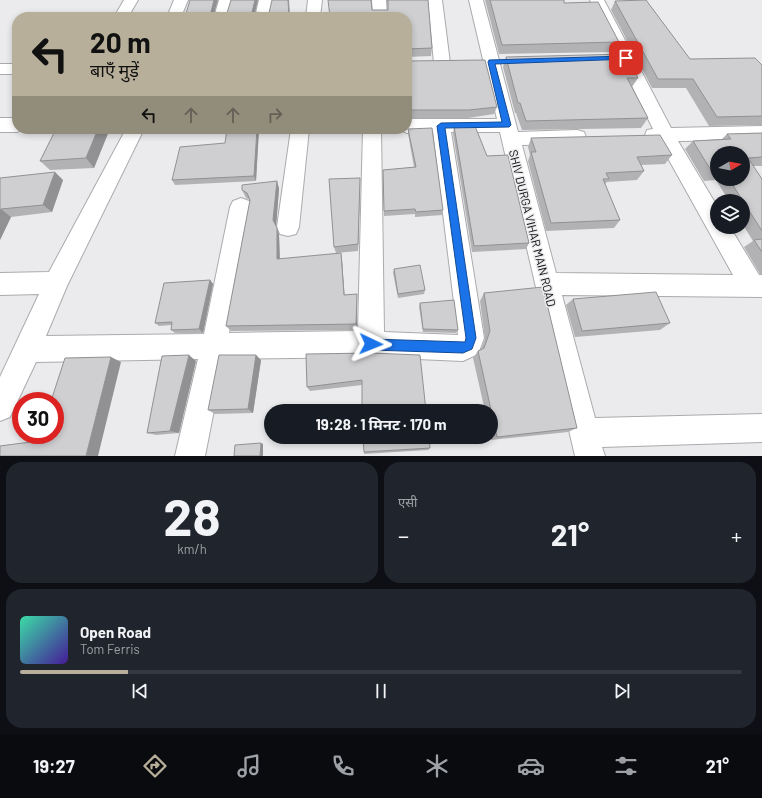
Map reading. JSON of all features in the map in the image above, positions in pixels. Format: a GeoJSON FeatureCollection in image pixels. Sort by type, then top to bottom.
{"type":"FeatureCollection","features":[{"type":"Feature","properties":{"kind":"street"},"geometry":{"type":"LineString","coordinates":[[124,12],[131,0]]}},
{"type":"Feature","properties":{"kind":"street"},"geometry":{"type":"LineString","coordinates":[[176,12],[182,0]]}},
{"type":"Feature","properties":{"kind":"street"},"geometry":{"type":"LineString","coordinates":[[222,12],[226,0]]}},
{"type":"Feature","properties":{"kind":"street"},"geometry":{"type":"LineString","coordinates":[[263,12],[266,0]]}},
{"type":"Feature","properties":{"kind":"street"},"geometry":{"type":"LineString","coordinates":[[313,12],[314,0]]}},
{"type":"Feature","properties":{"kind":"street"},"geometry":{"type":"LineString","coordinates":[[380,0],[380,12]]}},
{"type":"Feature","properties":{"kind":"street"},"geometry":{"type":"LineString","coordinates":[[435,0],[442,63]]}},
{"type":"Feature","properties":{"kind":"street","name":"SHIV DURGA VIHAR MAIN ROAD"},"geometry":{"type":"LineString","coordinates":[[476,0],[587,444]]}},
{"type":"Feature","properties":{"kind":"street"},"geometry":{"type":"LineString","coordinates":[[597,0],[618,58],[665,135],[710,214]]}},
{"type":"Feature","properties":{"kind":"street"},"geometry":{"type":"LineString","coordinates":[[0,69],[12,68]]}},
{"type":"Feature","properties":{"kind":"street"},"geometry":{"type":"LineString","coordinates":[[0,125],[12,125]]}},
{"type":"Feature","properties":{"kind":"street"},"geometry":{"type":"LineString","coordinates":[[412,126],[441,126],[596,137]]}},
{"type":"Feature","properties":{"kind":"street"},"geometry":{"type":"LineString","coordinates":[[28,349],[371,344],[463,348],[469,345],[471,338],[441,126]]}},
{"type":"Feature","properties":{"kind":"street"},"geometry":{"type":"LineString","coordinates":[[634,136],[762,133]]}},
{"type":"Feature","properties":{"kind":"street"},"geometry":{"type":"LineString","coordinates":[[0,407],[28,349],[56,283],[133,134]]}},
{"type":"Feature","properties":{"kind":"street"},"geometry":{"type":"LineString","coordinates":[[288,227],[299,134]]}},
{"type":"Feature","properties":{"kind":"street"},"geometry":{"type":"LineString","coordinates":[[371,344],[372,134]]}},
{"type":"Feature","properties":{"kind":"street"},"geometry":{"type":"LineString","coordinates":[[190,456],[214,346],[240,207]]}},
{"type":"Feature","properties":{"kind":"street"},"geometry":{"type":"LineString","coordinates":[[722,234],[757,286]]}},
{"type":"Feature","properties":{"kind":"street"},"geometry":{"type":"LineString","coordinates":[[0,284],[56,283]]}},
{"type":"Feature","properties":{"kind":"street"},"geometry":{"type":"LineString","coordinates":[[547,284],[757,286]]}},
{"type":"Feature","properties":{"kind":"street"},"geometry":{"type":"LineString","coordinates":[[587,444],[762,428]]}},
{"type":"Feature","properties":{"kind":"building"},"geometry":{"type":"Polygon","coordinates":[[[190,0],[214,0],[211,12],[186,12],[190,0]]]}},
{"type":"Feature","properties":{"kind":"building"},"geometry":{"type":"Polygon","coordinates":[[[231,0],[255,0],[252,12],[227,12],[231,0]]]}},
{"type":"Feature","properties":{"kind":"building"},"geometry":{"type":"Polygon","coordinates":[[[272,0],[288,0],[289,12],[269,12],[272,0]]]}},
{"type":"Feature","properties":{"kind":"building"},"geometry":{"type":"Polygon","coordinates":[[[328,0],[371,0],[372,10],[388,10],[388,0],[428,0],[432,48],[412,49],[412,12],[329,12],[328,0]]]}},
{"type":"Feature","properties":{"kind":"building"},"geometry":{"type":"Polygon","coordinates":[[[490,0],[564,0],[564,3],[598,2],[619,42],[502,45],[490,0]]]}},
{"type":"Feature","properties":{"kind":"building"},"geometry":{"type":"Polygon","coordinates":[[[646,0],[690,59],[755,58],[762,65],[762,116],[717,117],[693,79],[658,79],[615,1],[646,0]]]}},
{"type":"Feature","properties":{"kind":"building"},"geometry":{"type":"Polygon","coordinates":[[[626,54],[638,78],[627,78],[648,118],[526,121],[520,103],[518,103],[506,57],[626,54]]]}},
{"type":"Feature","properties":{"kind":"building"},"geometry":{"type":"Polygon","coordinates":[[[485,60],[497,107],[469,110],[412,110],[412,61],[485,60]]]}},
{"type":"Feature","properties":{"kind":"building"},"geometry":{"type":"Polygon","coordinates":[[[454,126],[475,126],[487,156],[508,155],[529,243],[474,246],[454,126]]]}},
{"type":"Feature","properties":{"kind":"building"},"geometry":{"type":"Polygon","coordinates":[[[432,128],[443,210],[416,212],[415,209],[384,211],[383,170],[416,167],[409,134],[412,134],[412,129],[432,128]]]}},
{"type":"Feature","properties":{"kind":"building"},"geometry":{"type":"Polygon","coordinates":[[[762,133],[762,157],[750,158],[750,146],[710,146],[710,169],[693,141],[731,139],[727,134],[762,133]]]}},
{"type":"Feature","properties":{"kind":"building"},"geometry":{"type":"Polygon","coordinates":[[[54,134],[96,134],[86,158],[40,161],[54,134]]]}},
{"type":"Feature","properties":{"kind":"building"},"geometry":{"type":"Polygon","coordinates":[[[226,134],[257,134],[254,176],[172,180],[180,147],[225,143],[226,134]]]}},
{"type":"Feature","properties":{"kind":"building"},"geometry":{"type":"Polygon","coordinates":[[[660,135],[672,155],[637,157],[644,171],[606,173],[609,179],[603,179],[620,220],[551,223],[531,152],[536,152],[531,138],[660,135]]]}},
{"type":"Feature","properties":{"kind":"building"},"geometry":{"type":"Polygon","coordinates":[[[750,161],[762,179],[762,231],[750,212],[750,194],[739,194],[733,186],[750,186],[750,161]]]}},
{"type":"Feature","properties":{"kind":"building"},"geometry":{"type":"Polygon","coordinates":[[[55,172],[43,205],[1,209],[0,211],[0,178],[55,172]]]}},
{"type":"Feature","properties":{"kind":"building"},"geometry":{"type":"Polygon","coordinates":[[[360,178],[358,244],[334,247],[329,179],[360,178]]]}},
{"type":"Feature","properties":{"kind":"building"},"geometry":{"type":"Polygon","coordinates":[[[277,181],[273,220],[277,228],[277,259],[341,253],[344,295],[357,294],[356,324],[226,326],[250,200],[247,193],[242,190],[242,185],[277,181]]]}},
{"type":"Feature","properties":{"kind":"building"},"geometry":{"type":"Polygon","coordinates":[[[762,239],[762,252],[754,240],[762,239]]]}},
{"type":"Feature","properties":{"kind":"building"},"geometry":{"type":"Polygon","coordinates":[[[420,265],[425,290],[398,294],[394,269],[420,265]]]}},
{"type":"Feature","properties":{"kind":"building"},"geometry":{"type":"Polygon","coordinates":[[[210,280],[199,329],[171,330],[172,322],[155,323],[164,283],[210,280]]]}},
{"type":"Feature","properties":{"kind":"building"},"geometry":{"type":"Polygon","coordinates":[[[543,287],[577,428],[498,437],[498,404],[490,404],[478,351],[484,348],[490,331],[484,293],[543,287]]]}},
{"type":"Feature","properties":{"kind":"building"},"geometry":{"type":"Polygon","coordinates":[[[656,292],[670,323],[582,331],[573,299],[656,292]]]}},
{"type":"Feature","properties":{"kind":"building"},"geometry":{"type":"Polygon","coordinates":[[[454,300],[458,330],[423,329],[420,303],[454,300]]]}},
{"type":"Feature","properties":{"kind":"building"},"geometry":{"type":"Polygon","coordinates":[[[371,353],[420,355],[425,404],[362,404],[362,380],[307,387],[306,354],[371,353]]]}},
{"type":"Feature","properties":{"kind":"building"},"geometry":{"type":"Polygon","coordinates":[[[189,355],[170,431],[147,433],[162,356],[189,355]]]}},
{"type":"Feature","properties":{"kind":"building"},"geometry":{"type":"Polygon","coordinates":[[[219,355],[256,355],[248,409],[208,410],[219,355]]]}},
{"type":"Feature","properties":{"kind":"building"},"geometry":{"type":"Polygon","coordinates":[[[111,357],[86,456],[0,456],[0,446],[15,444],[64,444],[64,392],[54,392],[65,358],[111,357]]]}},
{"type":"Feature","properties":{"kind":"building"},"geometry":{"type":"Polygon","coordinates":[[[261,443],[260,456],[234,456],[235,445],[261,443]]]}},
{"type":"Feature","properties":{"kind":"building"},"geometry":{"type":"Polygon","coordinates":[[[363,444],[430,444],[430,448],[364,452],[363,444]]]}},
{"type":"Feature","properties":{"kind":"route"},"geometry":{"type":"LineString","coordinates":[[371,344],[463,348],[469,345],[471,338],[441,126],[507,125],[491,62],[626,58]]}}]}
